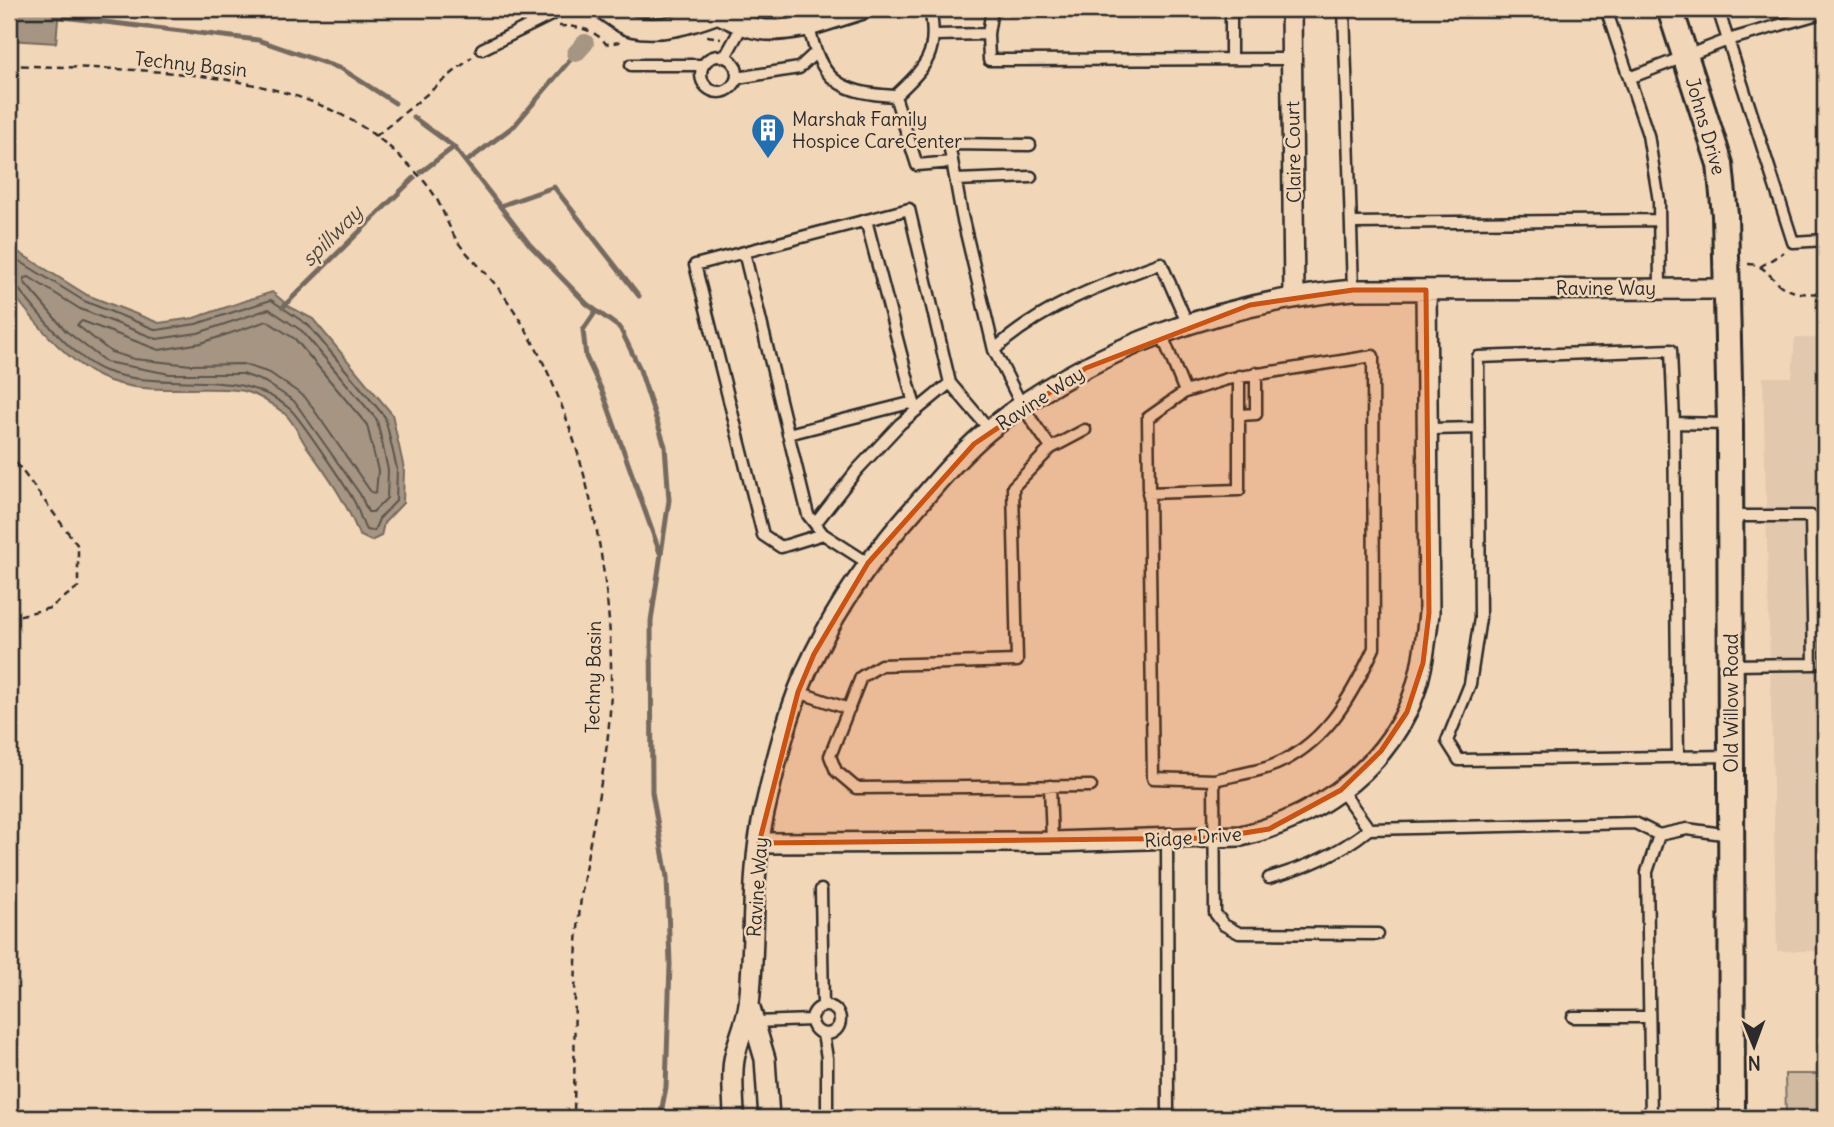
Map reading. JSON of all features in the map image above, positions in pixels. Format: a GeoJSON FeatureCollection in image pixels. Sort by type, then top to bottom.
{"type":"FeatureCollection","features":[{"type":"Feature","properties":{"kind":"street"},"geometry":{"type":"LineString","coordinates":[[603,9],[628,26],[650,28],[684,25],[718,11],[742,26],[771,32],[809,26],[863,9]]}},
{"type":"Feature","properties":{"kind":"street"},"geometry":{"type":"LineString","coordinates":[[796,9],[809,26]]}},
{"type":"Feature","properties":{"kind":"street","name":"Claire Court"},"geometry":{"type":"LineString","coordinates":[[1291,9],[1294,296]]}},
{"type":"Feature","properties":{"kind":"street","name":"Johns Drive"},"geometry":{"type":"LineString","coordinates":[[1670,9],[1720,164],[1726,215],[1727,289]]}},
{"type":"Feature","properties":{"kind":"street","name":"Ravine Way"},"geometry":{"type":"LineString","coordinates":[[734,1118],[733,1062],[751,1015],[759,843],[776,768],[799,692],[814,654],[867,563],[942,477],[990,430],[1022,406],[1086,368],[1188,325],[1250,305],[1294,296],[1353,290],[1727,289]]}},
{"type":"Feature","properties":{"kind":"street","name":"Old Willow Road"},"geometry":{"type":"LineString","coordinates":[[1727,289],[1730,424],[1732,1118]]}},
{"type":"Feature","properties":{"kind":"street","name":"Ridge Drive"},"geometry":{"type":"LineString","coordinates":[[759,843],[1052,842],[1213,838],[1269,829],[1312,810],[1341,790],[1381,751],[1407,712],[1423,663],[1429,612],[1430,429],[1426,290]]}},
{"type":"Feature","properties":{"kind":"street","name":"Ravine Way"},"geometry":{"type":"LineString","coordinates":[[751,1015],[765,1059],[769,1118]]}},
{"type":"Feature","properties":{"kind":"lane"},"geometry":{"type":"LineString","coordinates":[[482,49],[564,9]]}},
{"type":"Feature","properties":{"kind":"lane"},"geometry":{"type":"LineString","coordinates":[[809,26],[815,53],[825,72],[841,85],[863,94],[895,96],[923,69],[934,44],[930,9]]}},
{"type":"Feature","properties":{"kind":"lane"},"geometry":{"type":"LineString","coordinates":[[992,9],[988,34],[989,60],[1292,59]]}},
{"type":"Feature","properties":{"kind":"lane"},"geometry":{"type":"LineString","coordinates":[[1231,9],[1231,59]]}},
{"type":"Feature","properties":{"kind":"lane"},"geometry":{"type":"LineString","coordinates":[[1344,9],[1353,290]]}},
{"type":"Feature","properties":{"kind":"lane"},"geometry":{"type":"LineString","coordinates":[[1606,9],[1647,135],[1659,201],[1660,288]]}},
{"type":"Feature","properties":{"kind":"lane"},"geometry":{"type":"LineString","coordinates":[[1718,9],[1793,242],[1825,240]]}},
{"type":"Feature","properties":{"kind":"lane"},"geometry":{"type":"LineString","coordinates":[[1629,78],[1728,40],[1825,12]]}},
{"type":"Feature","properties":{"kind":"lane"},"geometry":{"type":"LineString","coordinates":[[725,57],[742,26]]}},
{"type":"Feature","properties":{"kind":"lane"},"geometry":{"type":"LineString","coordinates":[[934,35],[988,34]]}},
{"type":"Feature","properties":{"kind":"lane"},"geometry":{"type":"LineString","coordinates":[[737,78],[799,68],[815,53]]}},
{"type":"Feature","properties":{"kind":"lane"},"geometry":{"type":"LineString","coordinates":[[631,65],[703,65],[713,57],[725,57],[735,65],[737,78],[730,89],[712,92],[702,83],[703,65]]}},
{"type":"Feature","properties":{"kind":"lane"},"geometry":{"type":"LineString","coordinates":[[895,96],[917,165],[952,162]]}},
{"type":"Feature","properties":{"kind":"lane"},"geometry":{"type":"LineString","coordinates":[[1030,145],[949,144],[994,350],[1022,406],[1051,448]]}},
{"type":"Feature","properties":{"kind":"lane"},"geometry":{"type":"LineString","coordinates":[[956,180],[1031,177]]}},
{"type":"Feature","properties":{"kind":"lane"},"geometry":{"type":"LineString","coordinates":[[823,534],[781,547],[763,535],[695,265],[909,209],[950,383],[990,430]]}},
{"type":"Feature","properties":{"kind":"lane"},"geometry":{"type":"LineString","coordinates":[[866,220],[915,406]]}},
{"type":"Feature","properties":{"kind":"lane"},"geometry":{"type":"LineString","coordinates":[[1352,223],[1660,220]]}},
{"type":"Feature","properties":{"kind":"lane"},"geometry":{"type":"LineString","coordinates":[[744,252],[808,515],[823,534],[867,563]]}},
{"type":"Feature","properties":{"kind":"lane"},"geometry":{"type":"LineString","coordinates":[[994,350],[1017,328],[1100,285],[1161,263],[1188,325]]}},
{"type":"Feature","properties":{"kind":"lane"},"geometry":{"type":"LineString","coordinates":[[1162,335],[1185,392]]}},
{"type":"Feature","properties":{"kind":"lane"},"geometry":{"type":"LineString","coordinates":[[1678,757],[1671,350],[1478,356],[1480,618],[1470,684],[1447,741],[1458,761],[1678,757],[1731,756]]}},
{"type":"Feature","properties":{"kind":"lane"},"geometry":{"type":"LineString","coordinates":[[1373,356],[1374,648],[1356,688],[1335,721],[1304,747],[1268,767],[1214,780],[1153,778],[1147,418],[1185,392],[1239,376],[1373,356]]}},
{"type":"Feature","properties":{"kind":"lane"},"geometry":{"type":"LineString","coordinates":[[1238,415],[1256,414],[1256,373]]}},
{"type":"Feature","properties":{"kind":"lane"},"geometry":{"type":"LineString","coordinates":[[1148,493],[1239,490],[1239,376]]}},
{"type":"Feature","properties":{"kind":"lane"},"geometry":{"type":"LineString","coordinates":[[815,524],[857,470],[915,406],[950,383]]}},
{"type":"Feature","properties":{"kind":"lane"},"geometry":{"type":"LineString","coordinates":[[788,435],[915,406]]}},
{"type":"Feature","properties":{"kind":"lane"},"geometry":{"type":"LineString","coordinates":[[1674,423],[1730,424]]}},
{"type":"Feature","properties":{"kind":"lane"},"geometry":{"type":"LineString","coordinates":[[1430,429],[1478,428]]}},
{"type":"Feature","properties":{"kind":"lane"},"geometry":{"type":"LineString","coordinates":[[1085,430],[1051,448],[1013,487],[1017,661],[881,665],[861,677],[830,756],[836,771],[856,788],[1091,786]]}},
{"type":"Feature","properties":{"kind":"lane"},"geometry":{"type":"LineString","coordinates":[[1730,516],[1811,516],[1814,664],[1730,665]]}},
{"type":"Feature","properties":{"kind":"lane"},"geometry":{"type":"LineString","coordinates":[[799,692],[849,709]]}},
{"type":"Feature","properties":{"kind":"lane"},"geometry":{"type":"LineString","coordinates":[[1214,780],[1214,913],[1224,925],[1239,933],[1378,934]]}},
{"type":"Feature","properties":{"kind":"lane"},"geometry":{"type":"LineString","coordinates":[[1049,786],[1052,842]]}},
{"type":"Feature","properties":{"kind":"lane"},"geometry":{"type":"LineString","coordinates":[[1341,790],[1369,829]]}},
{"type":"Feature","properties":{"kind":"lane"},"geometry":{"type":"LineString","coordinates":[[1269,878],[1309,866],[1348,846],[1369,829],[1635,823],[1659,835],[1687,829],[1731,835]]}},
{"type":"Feature","properties":{"kind":"lane"},"geometry":{"type":"LineString","coordinates":[[1651,1118],[1647,872],[1659,835]]}},
{"type":"Feature","properties":{"kind":"lane"},"geometry":{"type":"LineString","coordinates":[[1167,840],[1168,1118]]}},
{"type":"Feature","properties":{"kind":"lane"},"geometry":{"type":"LineString","coordinates":[[821,890],[823,1006]]}},
{"type":"Feature","properties":{"kind":"lane"},"geometry":{"type":"LineString","coordinates":[[823,1006],[835,1009],[841,1020],[835,1031],[823,1034],[817,1031],[812,1020],[813,1014],[823,1006]]}},
{"type":"Feature","properties":{"kind":"lane"},"geometry":{"type":"LineString","coordinates":[[751,1015],[812,1020]]}},
{"type":"Feature","properties":{"kind":"lane"},"geometry":{"type":"LineString","coordinates":[[1573,1017],[1648,1017]]}},
{"type":"Feature","properties":{"kind":"lane"},"geometry":{"type":"LineString","coordinates":[[823,1034],[827,1058],[827,1118]]}},
{"type":"Feature","properties":{"kind":"path"},"geometry":{"type":"LineString","coordinates":[[376,136],[482,49]]}},
{"type":"Feature","properties":{"kind":"path","name":"Techny Basin"},"geometry":{"type":"LineString","coordinates":[[9,65],[181,74],[271,88],[317,106],[376,136],[433,192],[459,244],[503,294],[544,367],[574,442],[588,491],[610,623],[610,713],[579,918],[574,1118]]}},
{"type":"Feature","properties":{"kind":"path"},"geometry":{"type":"LineString","coordinates":[[1760,267],[1787,248]]}},
{"type":"Feature","properties":{"kind":"path"},"geometry":{"type":"LineString","coordinates":[[1741,264],[1760,267],[1781,286],[1799,294],[1825,293]]}},
{"type":"Feature","properties":{"kind":"path"},"geometry":{"type":"LineString","coordinates":[[9,453],[78,546],[78,587],[50,608],[9,618]]}},
{"type":"Feature","properties":{"kind":"highlighted area"},"geometry":{"type":"Polygon","coordinates":[[[1353,290],[1426,290],[1429,613],[1423,663],[1407,712],[1381,751],[1341,790],[1269,829],[1213,838],[759,843],[798,692],[814,654],[868,563],[974,444],[1086,368],[1250,305],[1353,290]]]}},
{"type":"Feature","properties":{"kind":"shaded area"},"geometry":{"type":"Polygon","coordinates":[[[1795,338],[1825,338],[1825,951],[1777,951],[1763,377],[1792,377],[1795,338]]]}},
{"type":"Feature","properties":{"kind":"shaded area"},"geometry":{"type":"Polygon","coordinates":[[[1785,1074],[1825,1074],[1825,1118],[1786,1118],[1785,1074]]]}},
{"type":"Feature","properties":{"kind":"water"},"geometry":{"type":"Polygon","coordinates":[[[9,9],[59,9],[56,43],[9,40],[9,9]]]}},
{"type":"Feature","properties":{"kind":"water"},"geometry":{"type":"Polygon","coordinates":[[[9,251],[18,252],[87,295],[159,323],[194,318],[272,292],[290,307],[313,319],[392,414],[404,469],[403,503],[384,523],[381,536],[371,541],[359,535],[342,499],[293,424],[284,413],[262,398],[237,390],[133,387],[116,383],[87,370],[38,325],[9,288],[9,251]]]}},
{"type":"Feature","properties":{"kind":"waterway"},"geometry":{"type":"LineString","coordinates":[[54,16],[258,40],[342,69],[395,103]]}},
{"type":"Feature","properties":{"kind":"waterway"},"geometry":{"type":"LineString","coordinates":[[576,53],[585,43]]}},
{"type":"Feature","properties":{"kind":"waterway"},"geometry":{"type":"LineString","coordinates":[[466,162],[515,125],[576,53]]}},
{"type":"Feature","properties":{"kind":"waterway"},"geometry":{"type":"LineString","coordinates":[[413,117],[454,147],[530,245],[587,304],[620,328],[639,367],[665,446],[669,500],[651,621],[652,792],[667,877],[670,964],[666,1087],[660,1118]]}},
{"type":"Feature","properties":{"kind":"waterway"},"geometry":{"type":"LineString","coordinates":[[421,172],[454,147]]}},
{"type":"Feature","properties":{"kind":"waterway","name":"spillway"},"geometry":{"type":"LineString","coordinates":[[283,307],[414,178]]}},
{"type":"Feature","properties":{"kind":"waterway"},"geometry":{"type":"LineString","coordinates":[[500,206],[554,187],[639,296]]}},
{"type":"Feature","properties":{"kind":"waterway"},"geometry":{"type":"LineString","coordinates":[[596,311],[583,330],[586,357],[603,393],[660,553]]}},
{"type":"Feature","properties":{"kind":"place","name":"Marshak Family Hospice CareCenter"},"geometry":{"type":"Point","coordinates":[768,160]}}]}
